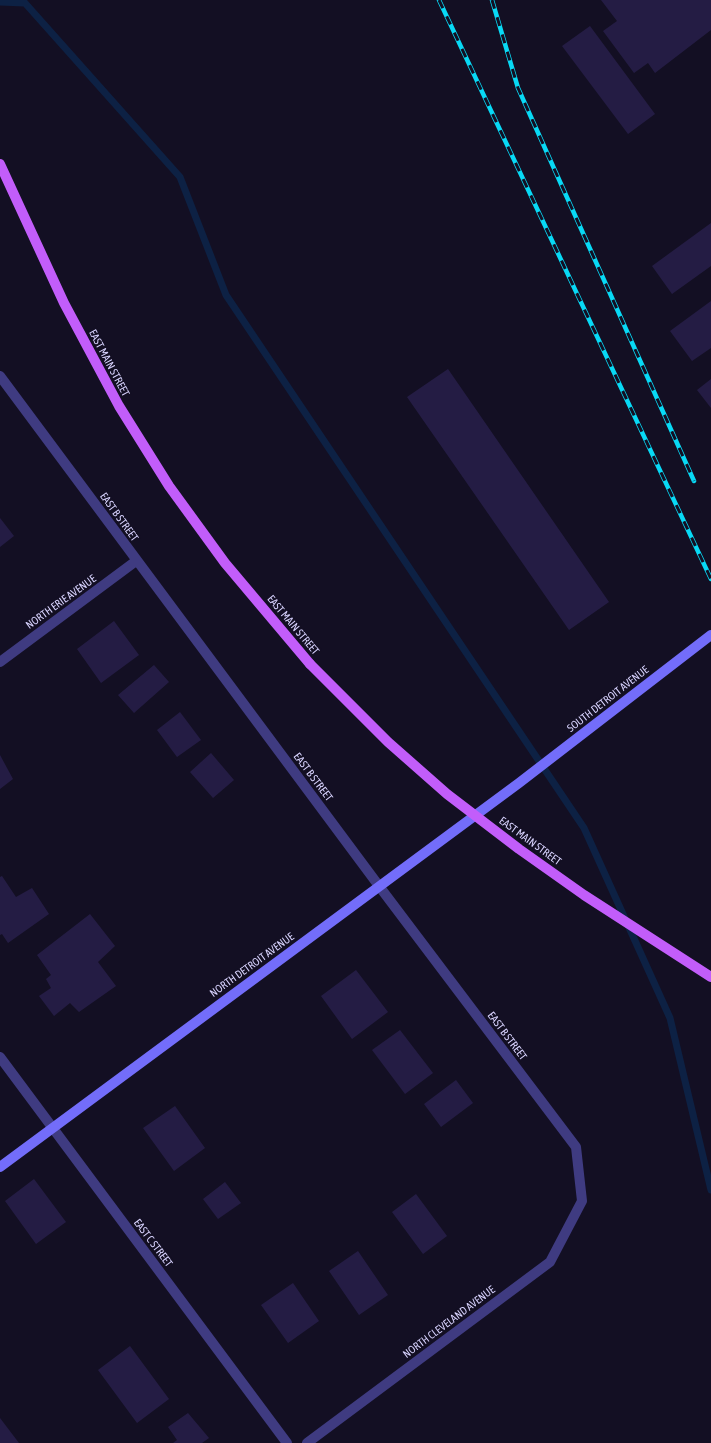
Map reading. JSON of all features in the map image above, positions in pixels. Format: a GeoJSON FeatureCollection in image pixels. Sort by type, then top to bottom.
{"type":"FeatureCollection","features":[{"type":"Feature","properties":{"kind":"main road","name":"EAST MAIN STREET"},"geometry":{"type":"LineString","coordinates":[[0,164],[64,303],[119,406],[169,486],[225,563],[310,664],[388,742],[447,794],[577,891],[711,977]]}},
{"type":"Feature","properties":{"kind":"street","name":"EAST B STREET"},"geometry":{"type":"LineString","coordinates":[[0,376],[136,561],[576,1147],[582,1201]]}},
{"type":"Feature","properties":{"kind":"street","name":"NORTH ERIE AVENUE"},"geometry":{"type":"LineString","coordinates":[[0,662],[136,561]]}},
{"type":"Feature","properties":{"kind":"street","name":"SOUTH DETROIT AVENUE"},"geometry":{"type":"LineString","coordinates":[[519,783],[711,635]]}},
{"type":"Feature","properties":{"kind":"street","name":"NORTH DETROIT AVENUE"},"geometry":{"type":"LineString","coordinates":[[0,1167],[52,1127],[519,783]]}},
{"type":"Feature","properties":{"kind":"street","name":"EAST C STREET"},"geometry":{"type":"LineString","coordinates":[[0,1057],[287,1443]]}},
{"type":"Feature","properties":{"kind":"street","name":"NORTH CLEVELAND AVENUE"},"geometry":{"type":"LineString","coordinates":[[307,1443],[550,1262],[582,1201]]}},
{"type":"Feature","properties":{"kind":"building"},"geometry":{"type":"Polygon","coordinates":[[[601,0],[711,0],[711,30],[655,73],[648,63],[634,73],[603,31],[617,21],[601,0]]]}},
{"type":"Feature","properties":{"kind":"building"},"geometry":{"type":"Polygon","coordinates":[[[590,26],[655,114],[628,134],[562,46],[590,26]]]}},
{"type":"Feature","properties":{"kind":"building"},"geometry":{"type":"Polygon","coordinates":[[[711,223],[711,266],[672,294],[652,266],[711,223]]]}},
{"type":"Feature","properties":{"kind":"building"},"geometry":{"type":"Polygon","coordinates":[[[711,301],[711,348],[692,361],[670,331],[711,301]]]}},
{"type":"Feature","properties":{"kind":"building"},"geometry":{"type":"Polygon","coordinates":[[[448,369],[609,602],[569,630],[407,397],[448,369]]]}},
{"type":"Feature","properties":{"kind":"building"},"geometry":{"type":"Polygon","coordinates":[[[711,379],[711,408],[697,390],[711,379]]]}},
{"type":"Feature","properties":{"kind":"building"},"geometry":{"type":"Polygon","coordinates":[[[0,518],[14,536],[0,547],[0,518]]]}},
{"type":"Feature","properties":{"kind":"building"},"geometry":{"type":"Polygon","coordinates":[[[114,621],[139,655],[101,683],[77,649],[114,621]]]}},
{"type":"Feature","properties":{"kind":"building"},"geometry":{"type":"Polygon","coordinates":[[[154,665],[169,682],[134,713],[118,695],[154,665]]]}},
{"type":"Feature","properties":{"kind":"building"},"geometry":{"type":"Polygon","coordinates":[[[180,712],[201,740],[177,757],[157,730],[180,712]]]}},
{"type":"Feature","properties":{"kind":"building"},"geometry":{"type":"Polygon","coordinates":[[[211,753],[234,780],[213,798],[190,772],[211,753]]]}},
{"type":"Feature","properties":{"kind":"building"},"geometry":{"type":"Polygon","coordinates":[[[0,755],[13,779],[0,789],[0,755]]]}},
{"type":"Feature","properties":{"kind":"building"},"geometry":{"type":"Polygon","coordinates":[[[2,876],[16,897],[32,888],[49,914],[8,943],[2,934],[0,935],[0,877],[2,876]]]}},
{"type":"Feature","properties":{"kind":"building"},"geometry":{"type":"Polygon","coordinates":[[[90,914],[115,946],[98,962],[116,986],[79,1012],[70,1003],[54,1016],[39,996],[51,988],[46,979],[51,975],[37,955],[90,914]]]}},
{"type":"Feature","properties":{"kind":"building"},"geometry":{"type":"Polygon","coordinates":[[[356,970],[388,1012],[352,1039],[321,996],[356,970]]]}},
{"type":"Feature","properties":{"kind":"building"},"geometry":{"type":"Polygon","coordinates":[[[400,1030],[433,1073],[405,1094],[372,1050],[400,1030]]]}},
{"type":"Feature","properties":{"kind":"building"},"geometry":{"type":"Polygon","coordinates":[[[456,1080],[473,1103],[441,1127],[424,1104],[456,1080]]]}},
{"type":"Feature","properties":{"kind":"building"},"geometry":{"type":"Polygon","coordinates":[[[175,1106],[205,1148],[174,1171],[143,1128],[175,1106]]]}},
{"type":"Feature","properties":{"kind":"building"},"geometry":{"type":"Polygon","coordinates":[[[34,1179],[66,1222],[36,1244],[5,1201],[34,1179]]]}},
{"type":"Feature","properties":{"kind":"building"},"geometry":{"type":"Polygon","coordinates":[[[225,1182],[241,1203],[218,1219],[203,1199],[225,1182]]]}},
{"type":"Feature","properties":{"kind":"building"},"geometry":{"type":"Polygon","coordinates":[[[416,1194],[447,1236],[423,1254],[392,1212],[416,1194]]]}},
{"type":"Feature","properties":{"kind":"building"},"geometry":{"type":"Polygon","coordinates":[[[358,1251],[388,1295],[359,1315],[329,1271],[358,1251]]]}},
{"type":"Feature","properties":{"kind":"building"},"geometry":{"type":"Polygon","coordinates":[[[293,1283],[319,1321],[288,1343],[261,1305],[293,1283]]]}},
{"type":"Feature","properties":{"kind":"building"},"geometry":{"type":"Polygon","coordinates":[[[130,1346],[169,1399],[137,1423],[98,1370],[130,1346]]]}},
{"type":"Feature","properties":{"kind":"building"},"geometry":{"type":"Polygon","coordinates":[[[188,1413],[209,1438],[202,1443],[173,1443],[177,1440],[168,1427],[188,1413]]]}},
{"type":"Feature","properties":{"kind":"building"},"geometry":{"type":"Polygon","coordinates":[[[0,1418],[19,1443],[0,1443],[0,1418]]]}},
{"type":"Feature","properties":{"kind":"waterway"},"geometry":{"type":"LineString","coordinates":[[0,2],[25,3],[180,177],[226,295],[584,828],[670,1018],[711,1190]]}},
{"type":"Feature","properties":{"kind":"railway"},"geometry":{"type":"LineString","coordinates":[[439,0],[711,579]]}},
{"type":"Feature","properties":{"kind":"railway"},"geometry":{"type":"LineString","coordinates":[[492,0],[518,88],[694,481]]}}]}
